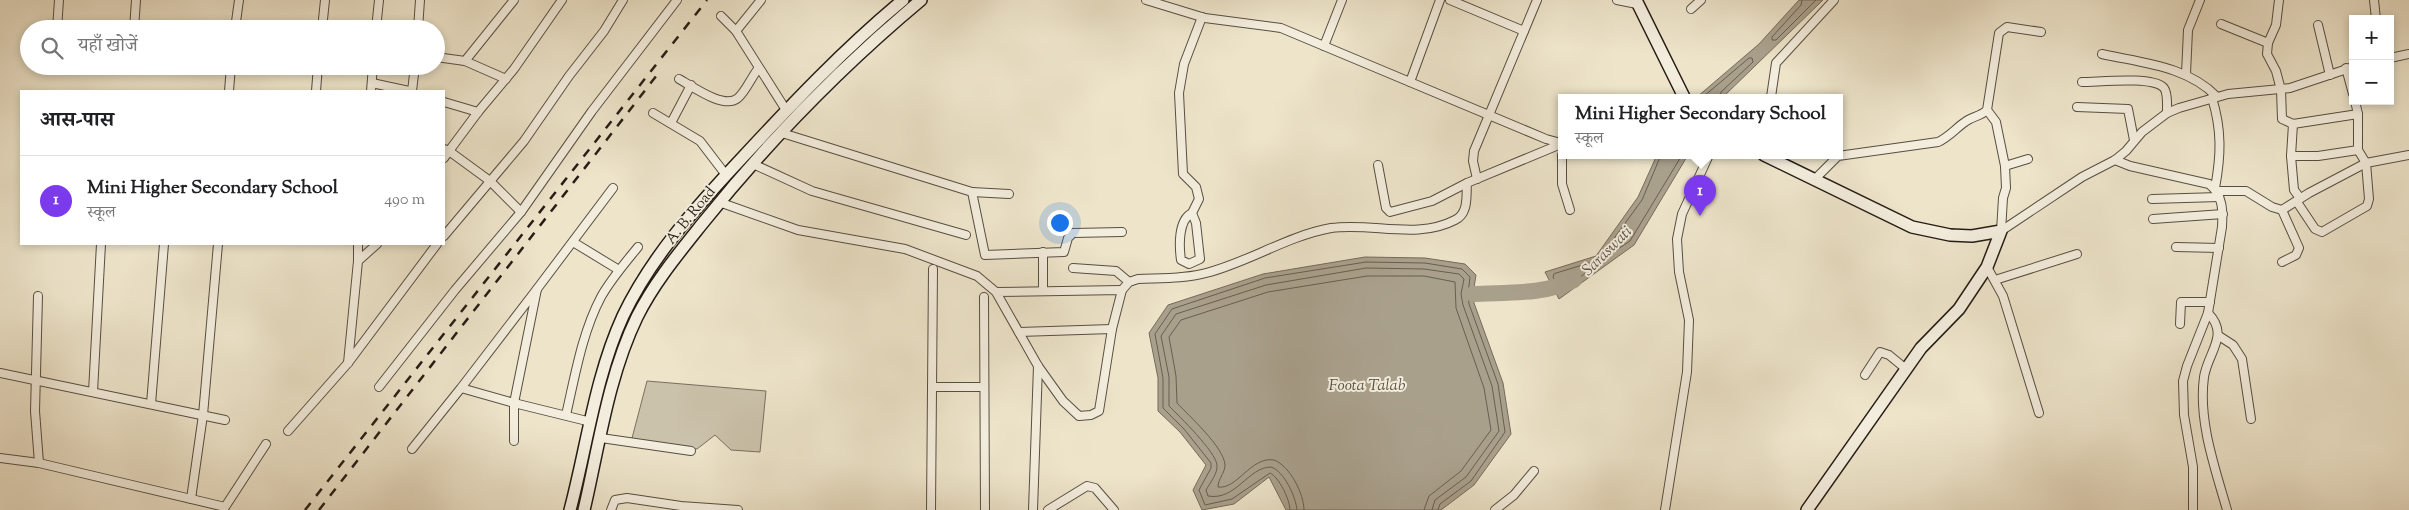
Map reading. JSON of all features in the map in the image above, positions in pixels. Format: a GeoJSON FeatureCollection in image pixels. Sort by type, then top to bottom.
{"type":"FeatureCollection","features":[{"type":"Feature","properties":{"kind":"main road","name":"A. B. Road"},"geometry":{"type":"LineString","coordinates":[[570,510],[609,352],[640,283],[705,197],[786,110],[872,26],[903,0]]}},
{"type":"Feature","properties":{"kind":"main road","name":"A. B. Road"},"geometry":{"type":"LineString","coordinates":[[584,510],[611,391],[636,319],[651,290],[719,202],[753,164],[878,36],[921,0]]}},
{"type":"Feature","properties":{"kind":"main road"},"geometry":{"type":"LineString","coordinates":[[1636,2],[1682,94]]}},
{"type":"Feature","properties":{"kind":"main road"},"geometry":{"type":"LineString","coordinates":[[1772,159],[1912,227],[1950,235],[1972,236],[2001,231]]}},
{"type":"Feature","properties":{"kind":"main road"},"geometry":{"type":"LineString","coordinates":[[1807,510],[1921,348],[1959,310],[1987,267],[2001,231]]}},
{"type":"Feature","properties":{"kind":"street"},"geometry":{"type":"LineString","coordinates":[[58,20],[59,0]]}},
{"type":"Feature","properties":{"kind":"street"},"geometry":{"type":"LineString","coordinates":[[135,20],[136,0]]}},
{"type":"Feature","properties":{"kind":"street"},"geometry":{"type":"LineString","coordinates":[[236,20],[239,0]]}},
{"type":"Feature","properties":{"kind":"street"},"geometry":{"type":"LineString","coordinates":[[323,20],[325,0]]}},
{"type":"Feature","properties":{"kind":"street"},"geometry":{"type":"LineString","coordinates":[[377,20],[379,0]]}},
{"type":"Feature","properties":{"kind":"street"},"geometry":{"type":"LineString","coordinates":[[419,20],[420,0]]}},
{"type":"Feature","properties":{"kind":"street"},"geometry":{"type":"LineString","coordinates":[[465,61],[514,0]]}},
{"type":"Feature","properties":{"kind":"street"},"geometry":{"type":"LineString","coordinates":[[521,212],[490,182],[447,150],[506,79],[562,0]]}},
{"type":"Feature","properties":{"kind":"street"},"geometry":{"type":"LineString","coordinates":[[445,235],[524,141],[569,76],[604,31],[623,0]]}},
{"type":"Feature","properties":{"kind":"street"},"geometry":{"type":"LineString","coordinates":[[379,387],[521,212],[592,111],[677,0]]}},
{"type":"Feature","properties":{"kind":"street"},"geometry":{"type":"LineString","coordinates":[[736,31],[760,0]]}},
{"type":"Feature","properties":{"kind":"street"},"geometry":{"type":"LineString","coordinates":[[1146,0],[1202,17],[1281,28],[1546,139],[1558,142]]}},
{"type":"Feature","properties":{"kind":"street"},"geometry":{"type":"LineString","coordinates":[[1324,46],[1342,0]]}},
{"type":"Feature","properties":{"kind":"street"},"geometry":{"type":"LineString","coordinates":[[1410,82],[1440,0]]}},
{"type":"Feature","properties":{"kind":"street"},"geometry":{"type":"LineString","coordinates":[[1450,0],[1524,31]]}},
{"type":"Feature","properties":{"kind":"street"},"geometry":{"type":"LineString","coordinates":[[1477,179],[1473,157],[1537,0]]}},
{"type":"Feature","properties":{"kind":"street"},"geometry":{"type":"LineString","coordinates":[[1616,0],[1636,2]]}},
{"type":"Feature","properties":{"kind":"street"},"geometry":{"type":"LineString","coordinates":[[1691,10],[1701,0]]}},
{"type":"Feature","properties":{"kind":"street"},"geometry":{"type":"LineString","coordinates":[[1771,94],[1776,63],[1834,0]]}},
{"type":"Feature","properties":{"kind":"street"},"geometry":{"type":"LineString","coordinates":[[2186,74],[2186,36],[2200,0]]}},
{"type":"Feature","properties":{"kind":"street"},"geometry":{"type":"LineString","coordinates":[[2280,0],[2276,25],[2268,43],[2268,57],[2276,71],[2280,90],[2282,119],[2292,124],[2358,114]]}},
{"type":"Feature","properties":{"kind":"street"},"geometry":{"type":"LineString","coordinates":[[2374,0],[2376,15]]}},
{"type":"Feature","properties":{"kind":"street"},"geometry":{"type":"LineString","coordinates":[[720,16],[736,31],[758,69],[786,110]]}},
{"type":"Feature","properties":{"kind":"street"},"geometry":{"type":"LineString","coordinates":[[1192,213],[1196,223],[1200,255],[1196,263],[1189,264],[1181,260],[1182,224],[1187,216],[1192,213],[1199,199],[1199,192],[1183,174],[1179,100],[1184,64],[1202,17]]}},
{"type":"Feature","properties":{"kind":"street"},"geometry":{"type":"LineString","coordinates":[[2221,24],[2268,43]]}},
{"type":"Feature","properties":{"kind":"street"},"geometry":{"type":"LineString","coordinates":[[2318,25],[2330,75]]}},
{"type":"Feature","properties":{"kind":"street"},"geometry":{"type":"LineString","coordinates":[[1843,155],[1938,142],[1948,137],[1964,122],[1982,115],[1987,110],[1999,33],[2006,27],[2041,32]]}},
{"type":"Feature","properties":{"kind":"street"},"geometry":{"type":"LineString","coordinates":[[2102,54],[2186,74],[2200,82],[2214,97],[2221,154],[2217,192],[2223,214],[2210,302],[2210,315],[2187,366],[2183,381],[2184,415],[2193,467],[2193,510]]}},
{"type":"Feature","properties":{"kind":"street"},"geometry":{"type":"LineString","coordinates":[[2394,57],[2409,54]]}},
{"type":"Feature","properties":{"kind":"street"},"geometry":{"type":"LineString","coordinates":[[445,58],[465,61],[506,79]]}},
{"type":"Feature","properties":{"kind":"street"},"geometry":{"type":"LineString","coordinates":[[2001,231],[2082,177],[2115,160],[2126,151],[2134,140],[2167,113],[2214,97],[2280,90],[2349,68]]}},
{"type":"Feature","properties":{"kind":"street"},"geometry":{"type":"LineString","coordinates":[[679,80],[711,97],[731,101],[738,98],[758,69]]}},
{"type":"Feature","properties":{"kind":"street"},"geometry":{"type":"LineString","coordinates":[[229,90],[230,75]]}},
{"type":"Feature","properties":{"kind":"street"},"geometry":{"type":"LineString","coordinates":[[316,90],[317,75]]}},
{"type":"Feature","properties":{"kind":"street"},"geometry":{"type":"LineString","coordinates":[[371,90],[372,75]]}},
{"type":"Feature","properties":{"kind":"street"},"geometry":{"type":"LineString","coordinates":[[410,90],[413,75]]}},
{"type":"Feature","properties":{"kind":"street"},"geometry":{"type":"LineString","coordinates":[[2082,82],[2141,81],[2161,85],[2165,90],[2167,113]]}},
{"type":"Feature","properties":{"kind":"street"},"geometry":{"type":"LineString","coordinates":[[372,83],[405,90]]}},
{"type":"Feature","properties":{"kind":"street"},"geometry":{"type":"LineString","coordinates":[[671,123],[691,85]]}},
{"type":"Feature","properties":{"kind":"street"},"geometry":{"type":"LineString","coordinates":[[445,102],[478,112]]}},
{"type":"Feature","properties":{"kind":"street"},"geometry":{"type":"LineString","coordinates":[[2292,124],[2291,156],[2294,190],[2315,229],[2322,232],[2367,206],[2369,199],[2366,163],[2358,150],[2358,114],[2356,105]]}},
{"type":"Feature","properties":{"kind":"street"},"geometry":{"type":"LineString","coordinates":[[2077,107],[2128,109],[2134,140]]}},
{"type":"Feature","properties":{"kind":"street"},"geometry":{"type":"LineString","coordinates":[[1987,110],[1996,122],[2006,166],[2006,188],[2002,198],[2001,231]]}},
{"type":"Feature","properties":{"kind":"street"},"geometry":{"type":"LineString","coordinates":[[653,113],[700,141],[726,175]]}},
{"type":"Feature","properties":{"kind":"street"},"geometry":{"type":"LineString","coordinates":[[782,133],[972,192],[1009,194]]}},
{"type":"Feature","properties":{"kind":"street"},"geometry":{"type":"LineString","coordinates":[[1378,164],[1386,208],[1390,212],[1432,201],[1466,183],[1558,144]]}},
{"type":"Feature","properties":{"kind":"street"},"geometry":{"type":"LineString","coordinates":[[2291,156],[2318,156],[2358,150]]}},
{"type":"Feature","properties":{"kind":"street"},"geometry":{"type":"LineString","coordinates":[[2152,199],[2246,191],[2272,207],[2282,210],[2366,163],[2409,155]]}},
{"type":"Feature","properties":{"kind":"street"},"geometry":{"type":"LineString","coordinates":[[1562,159],[1562,184],[1570,210]]}},
{"type":"Feature","properties":{"kind":"street"},"geometry":{"type":"LineString","coordinates":[[1665,510],[1687,372],[1689,320],[1679,272],[1677,239],[1682,214],[1707,159]]}},
{"type":"Feature","properties":{"kind":"street"},"geometry":{"type":"LineString","coordinates":[[1815,180],[1835,159]]}},
{"type":"Feature","properties":{"kind":"street"},"geometry":{"type":"LineString","coordinates":[[2006,166],[2028,159]]}},
{"type":"Feature","properties":{"kind":"street"},"geometry":{"type":"LineString","coordinates":[[2115,160],[2130,166],[2194,179],[2209,184],[2217,192]]}},
{"type":"Feature","properties":{"kind":"street"},"geometry":{"type":"LineString","coordinates":[[753,164],[812,191],[966,235]]}},
{"type":"Feature","properties":{"kind":"street"},"geometry":{"type":"LineString","coordinates":[[719,202],[798,230],[905,249],[977,276],[996,292],[1038,366],[1071,411],[1079,416],[1091,415],[1099,411],[1112,329],[1122,290],[1129,282],[1138,279],[1205,274],[1296,238],[1332,228],[1403,230],[1444,225],[1461,217],[1465,212],[1466,183]]}},
{"type":"Feature","properties":{"kind":"street"},"geometry":{"type":"LineString","coordinates":[[412,449],[537,289],[612,188]]}},
{"type":"Feature","properties":{"kind":"street"},"geometry":{"type":"LineString","coordinates":[[972,192],[985,255],[1064,252],[1068,238],[1073,233],[1122,232]]}},
{"type":"Feature","properties":{"kind":"street"},"geometry":{"type":"LineString","coordinates":[[2282,210],[2298,248],[2296,255],[2282,262]]}},
{"type":"Feature","properties":{"kind":"street"},"geometry":{"type":"LineString","coordinates":[[2153,219],[2223,214]]}},
{"type":"Feature","properties":{"kind":"street"},"geometry":{"type":"LineString","coordinates":[[573,242],[619,270]]}},
{"type":"Feature","properties":{"kind":"street"},"geometry":{"type":"LineString","coordinates":[[93,392],[101,245]]}},
{"type":"Feature","properties":{"kind":"street"},"geometry":{"type":"LineString","coordinates":[[152,404],[164,245]]}},
{"type":"Feature","properties":{"kind":"street"},"geometry":{"type":"LineString","coordinates":[[191,499],[203,415],[218,245]]}},
{"type":"Feature","properties":{"kind":"street"},"geometry":{"type":"LineString","coordinates":[[348,363],[358,245]]}},
{"type":"Feature","properties":{"kind":"street"},"geometry":{"type":"LineString","coordinates":[[358,262],[376,245]]}},
{"type":"Feature","properties":{"kind":"street"},"geometry":{"type":"LineString","coordinates":[[288,431],[348,363],[436,245]]}},
{"type":"Feature","properties":{"kind":"street"},"geometry":{"type":"LineString","coordinates":[[566,415],[578,359],[601,297],[619,270],[638,247]]}},
{"type":"Feature","properties":{"kind":"street"},"geometry":{"type":"LineString","coordinates":[[2176,247],[2219,248]]}},
{"type":"Feature","properties":{"kind":"street"},"geometry":{"type":"LineString","coordinates":[[1043,252],[1043,291]]}},
{"type":"Feature","properties":{"kind":"street"},"geometry":{"type":"LineString","coordinates":[[1995,280],[2077,254]]}},
{"type":"Feature","properties":{"kind":"street"},"geometry":{"type":"LineString","coordinates":[[1987,267],[2003,296],[2038,413]]}},
{"type":"Feature","properties":{"kind":"street"},"geometry":{"type":"LineString","coordinates":[[1073,268],[1116,271],[1129,282]]}},
{"type":"Feature","properties":{"kind":"street"},"geometry":{"type":"LineString","coordinates":[[932,510],[933,269]]}},
{"type":"Feature","properties":{"kind":"street"},"geometry":{"type":"LineString","coordinates":[[514,441],[514,403],[537,289]]}},
{"type":"Feature","properties":{"kind":"street"},"geometry":{"type":"LineString","coordinates":[[996,292],[1122,290]]}},
{"type":"Feature","properties":{"kind":"street"},"geometry":{"type":"LineString","coordinates":[[38,296],[36,380],[39,463]]}},
{"type":"Feature","properties":{"kind":"street"},"geometry":{"type":"LineString","coordinates":[[984,297],[985,510]]}},
{"type":"Feature","properties":{"kind":"street"},"geometry":{"type":"LineString","coordinates":[[2180,324],[2181,302],[2210,302]]}},
{"type":"Feature","properties":{"kind":"street"},"geometry":{"type":"LineString","coordinates":[[2210,315],[2219,333],[2233,345],[2242,359],[2251,419]]}},
{"type":"Feature","properties":{"kind":"street"},"geometry":{"type":"LineString","coordinates":[[1019,332],[1112,329]]}},
{"type":"Feature","properties":{"kind":"street"},"geometry":{"type":"LineString","coordinates":[[2219,333],[2209,358],[2203,391],[2206,431],[2227,510]]}},
{"type":"Feature","properties":{"kind":"street"},"geometry":{"type":"LineString","coordinates":[[1865,375],[1880,352],[1889,355],[1906,369]]}},
{"type":"Feature","properties":{"kind":"street"},"geometry":{"type":"LineString","coordinates":[[1033,510],[1038,366]]}},
{"type":"Feature","properties":{"kind":"street"},"geometry":{"type":"LineString","coordinates":[[0,373],[225,420]]}},
{"type":"Feature","properties":{"kind":"street"},"geometry":{"type":"LineString","coordinates":[[932,387],[984,387]]}},
{"type":"Feature","properties":{"kind":"street"},"geometry":{"type":"LineString","coordinates":[[461,388],[591,422]]}},
{"type":"Feature","properties":{"kind":"street"},"geometry":{"type":"LineString","coordinates":[[601,438],[690,451]]}},
{"type":"Feature","properties":{"kind":"street"},"geometry":{"type":"LineString","coordinates":[[0,458],[39,463],[191,499],[225,509],[266,444]]}},
{"type":"Feature","properties":{"kind":"street"},"geometry":{"type":"LineString","coordinates":[[1495,510],[1514,495],[1534,471]]}},
{"type":"Feature","properties":{"kind":"street"},"geometry":{"type":"LineString","coordinates":[[1048,510],[1088,486],[1095,488],[1114,510]]}},
{"type":"Feature","properties":{"kind":"street"},"geometry":{"type":"LineString","coordinates":[[611,510],[615,500],[627,498],[681,506],[738,510]]}},
{"type":"Feature","properties":{"kind":"shaded area"},"geometry":{"type":"Polygon","coordinates":[[[647,381],[766,391],[760,452],[731,450],[715,435],[697,449],[631,442],[647,381]]]}},
{"type":"Feature","properties":{"kind":"water"},"geometry":{"type":"Polygon","coordinates":[[[1799,0],[1823,0],[1726,94],[1701,94],[1759,44],[1799,0]]]}},
{"type":"Feature","properties":{"kind":"water"},"geometry":{"type":"Polygon","coordinates":[[[1655,159],[1686,159],[1634,245],[1559,299],[1545,272],[1596,256],[1638,197],[1655,159]]]}},
{"type":"Feature","properties":{"kind":"water","name":"Foota Talab"},"geometry":{"type":"Polygon","coordinates":[[[1365,257],[1425,258],[1465,264],[1476,275],[1473,294],[1474,303],[1503,383],[1511,434],[1474,485],[1441,510],[1286,510],[1269,477],[1234,504],[1202,510],[1193,490],[1206,465],[1180,432],[1158,411],[1158,378],[1149,333],[1168,305],[1263,274],[1365,257]]]}},
{"type":"Feature","properties":{"kind":"waterway","name":"Saraswati"},"geometry":{"type":"LineString","coordinates":[[1473,294],[1537,290],[1562,285],[1574,280]]}},
{"type":"Feature","properties":{"kind":"railway"},"geometry":{"type":"LineString","coordinates":[[305,510],[707,0]]}},
{"type":"Feature","properties":{"kind":"railway"},"geometry":{"type":"LineString","coordinates":[[319,510],[657,75]]}},
{"type":"Feature","properties":{"kind":"place","name":"Mini Higher Secondary School"},"geometry":{"type":"Point","coordinates":[1700,216]}}]}
